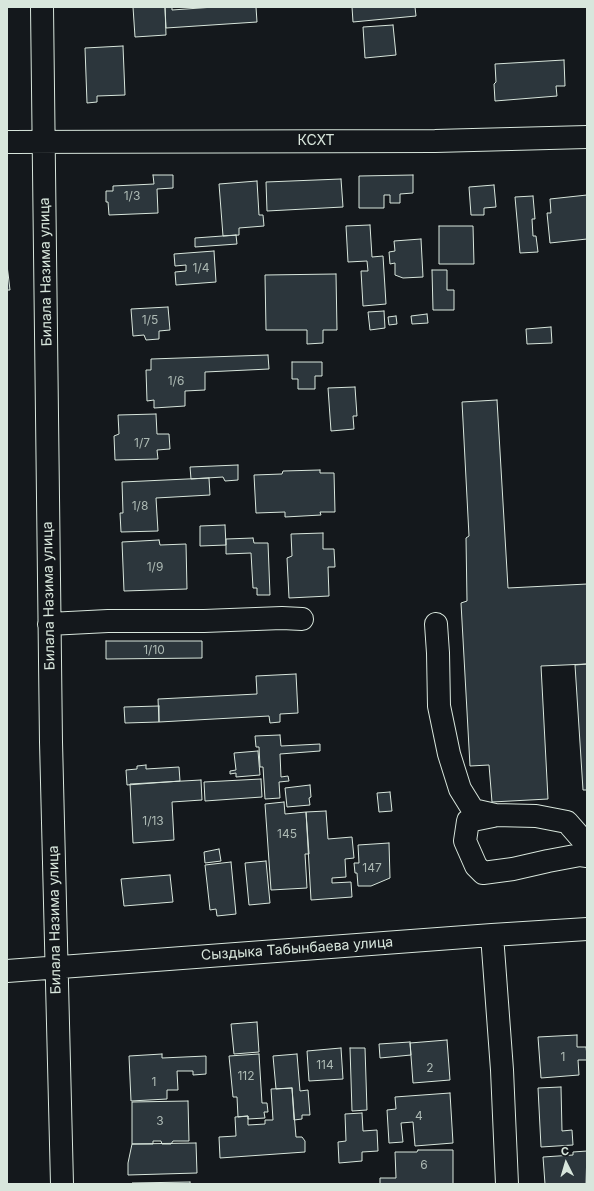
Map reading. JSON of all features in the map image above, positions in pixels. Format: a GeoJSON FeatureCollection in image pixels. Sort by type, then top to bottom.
{"type":"FeatureCollection","features":[{"type":"Feature","properties":{"kind":"street","name":"Билала Назима улица"},"geometry":{"type":"LineString","coordinates":[[42,7],[49,624],[62,1184]]}},
{"type":"Feature","properties":{"kind":"street","name":"КСХТ"},"geometry":{"type":"LineString","coordinates":[[7,142],[435,141],[587,137]]}},
{"type":"Feature","properties":{"kind":"street"},"geometry":{"type":"LineString","coordinates":[[49,624],[108,621],[204,621],[282,618],[302,619]]}},
{"type":"Feature","properties":{"kind":"street"},"geometry":{"type":"LineString","coordinates":[[436,624],[439,706],[449,754],[460,789],[472,810],[495,815],[536,816],[566,822],[587,845]]}},
{"type":"Feature","properties":{"kind":"street"},"geometry":{"type":"LineString","coordinates":[[495,815],[468,821],[465,841],[476,866],[483,873],[513,870],[580,855],[587,856]]}},
{"type":"Feature","properties":{"kind":"street","name":"Сыздыка Табынбаева улица"},"geometry":{"type":"LineString","coordinates":[[7,971],[587,929]]}},
{"type":"Feature","properties":{"kind":"street"},"geometry":{"type":"LineString","coordinates":[[492,935],[502,1070],[507,1184]]}},
{"type":"Feature","properties":{"kind":"building"},"geometry":{"type":"Polygon","coordinates":[[[133,7],[165,7],[166,35],[135,37],[133,7]]]}},
{"type":"Feature","properties":{"kind":"building"},"geometry":{"type":"Polygon","coordinates":[[[165,7],[172,7],[172,10],[214,7],[256,7],[257,22],[166,28],[165,7]]]}},
{"type":"Feature","properties":{"kind":"building"},"geometry":{"type":"Polygon","coordinates":[[[352,7],[415,7],[416,16],[353,22],[352,7]]]}},
{"type":"Feature","properties":{"kind":"building"},"geometry":{"type":"Polygon","coordinates":[[[393,25],[396,55],[365,58],[363,27],[393,25]]]}},
{"type":"Feature","properties":{"kind":"building"},"geometry":{"type":"Polygon","coordinates":[[[123,46],[125,95],[97,96],[97,102],[87,103],[85,48],[123,46]]]}},
{"type":"Feature","properties":{"kind":"building"},"geometry":{"type":"Polygon","coordinates":[[[564,60],[565,86],[556,86],[557,96],[495,101],[495,64],[564,60]]]}},
{"type":"Feature","properties":{"kind":"building"},"geometry":{"type":"Polygon","coordinates":[[[153,175],[173,175],[173,188],[157,189],[158,213],[109,215],[108,202],[106,202],[106,191],[113,191],[113,186],[154,184],[153,175]]]}},
{"type":"Feature","properties":{"kind":"building"},"geometry":{"type":"Polygon","coordinates":[[[413,175],[413,193],[400,194],[400,203],[390,203],[390,195],[384,195],[384,208],[359,208],[359,176],[413,175]]]}},
{"type":"Feature","properties":{"kind":"building"},"geometry":{"type":"Polygon","coordinates":[[[341,179],[343,207],[267,211],[266,182],[341,179]]]}},
{"type":"Feature","properties":{"kind":"building"},"geometry":{"type":"Polygon","coordinates":[[[257,181],[259,215],[263,215],[264,226],[239,228],[239,235],[223,236],[219,184],[257,181]]]}},
{"type":"Feature","properties":{"kind":"building"},"geometry":{"type":"Polygon","coordinates":[[[494,185],[496,207],[484,208],[484,215],[471,215],[469,187],[494,185]]]}},
{"type":"Feature","properties":{"kind":"building"},"geometry":{"type":"Polygon","coordinates":[[[587,195],[587,239],[550,243],[547,213],[551,213],[550,199],[587,195]]]}},
{"type":"Feature","properties":{"kind":"building"},"geometry":{"type":"Polygon","coordinates":[[[533,196],[535,219],[532,219],[533,236],[536,236],[538,252],[520,253],[515,197],[533,196]]]}},
{"type":"Feature","properties":{"kind":"building"},"geometry":{"type":"Polygon","coordinates":[[[370,225],[372,257],[383,256],[386,304],[363,306],[361,271],[368,271],[367,261],[348,262],[346,226],[370,225]]]}},
{"type":"Feature","properties":{"kind":"building"},"geometry":{"type":"Polygon","coordinates":[[[439,226],[473,226],[474,264],[439,264],[439,226]]]}},
{"type":"Feature","properties":{"kind":"building"},"geometry":{"type":"Polygon","coordinates":[[[236,235],[237,244],[195,247],[195,238],[236,235]]]}},
{"type":"Feature","properties":{"kind":"building"},"geometry":{"type":"Polygon","coordinates":[[[421,239],[423,277],[403,278],[395,275],[395,263],[390,264],[389,252],[395,251],[394,241],[421,239]]]}},
{"type":"Feature","properties":{"kind":"building"},"geometry":{"type":"Polygon","coordinates":[[[214,251],[216,282],[176,285],[175,272],[186,271],[186,265],[175,266],[174,254],[214,251]]]}},
{"type":"Feature","properties":{"kind":"building"},"geometry":{"type":"Polygon","coordinates":[[[7,265],[10,290],[7,290],[7,265]]]}},
{"type":"Feature","properties":{"kind":"building"},"geometry":{"type":"Polygon","coordinates":[[[432,270],[447,270],[447,290],[454,290],[454,310],[433,310],[432,270]]]}},
{"type":"Feature","properties":{"kind":"building"},"geometry":{"type":"Polygon","coordinates":[[[336,274],[337,330],[323,330],[323,343],[307,344],[307,330],[266,330],[265,275],[336,274]]]}},
{"type":"Feature","properties":{"kind":"building"},"geometry":{"type":"Polygon","coordinates":[[[168,307],[170,330],[159,331],[159,339],[146,340],[144,335],[133,336],[131,309],[168,307]]]}},
{"type":"Feature","properties":{"kind":"building"},"geometry":{"type":"Polygon","coordinates":[[[384,311],[385,328],[370,330],[368,312],[384,311]]]}},
{"type":"Feature","properties":{"kind":"building"},"geometry":{"type":"Polygon","coordinates":[[[427,314],[428,323],[412,324],[411,316],[427,314]]]}},
{"type":"Feature","properties":{"kind":"building"},"geometry":{"type":"Polygon","coordinates":[[[396,316],[397,324],[389,325],[388,317],[396,316]]]}},
{"type":"Feature","properties":{"kind":"building"},"geometry":{"type":"Polygon","coordinates":[[[551,327],[552,343],[527,344],[526,329],[551,327]]]}},
{"type":"Feature","properties":{"kind":"building"},"geometry":{"type":"Polygon","coordinates":[[[268,355],[269,369],[205,372],[205,390],[185,391],[185,406],[154,408],[154,400],[147,401],[146,370],[151,370],[151,359],[268,355]]]}},
{"type":"Feature","properties":{"kind":"building"},"geometry":{"type":"Polygon","coordinates":[[[292,362],[322,362],[322,376],[315,376],[315,389],[298,389],[298,379],[292,379],[292,362]]]}},
{"type":"Feature","properties":{"kind":"building"},"geometry":{"type":"Polygon","coordinates":[[[355,387],[357,416],[353,416],[354,429],[331,431],[328,388],[355,387]]]}},
{"type":"Feature","properties":{"kind":"building"},"geometry":{"type":"Polygon","coordinates":[[[497,400],[508,588],[587,584],[587,664],[541,666],[548,799],[492,802],[489,765],[470,766],[461,603],[467,601],[466,538],[469,536],[462,402],[497,400]]]}},
{"type":"Feature","properties":{"kind":"building"},"geometry":{"type":"Polygon","coordinates":[[[156,414],[157,434],[169,434],[170,449],[157,450],[158,459],[115,460],[114,436],[119,434],[118,415],[156,414]]]}},
{"type":"Feature","properties":{"kind":"building"},"geometry":{"type":"Polygon","coordinates":[[[238,465],[238,480],[225,481],[223,477],[191,479],[190,467],[238,465]]]}},
{"type":"Feature","properties":{"kind":"building"},"geometry":{"type":"Polygon","coordinates":[[[320,470],[320,473],[334,473],[335,512],[320,512],[321,515],[285,517],[285,512],[256,513],[254,475],[282,474],[283,471],[320,470]]]}},
{"type":"Feature","properties":{"kind":"building"},"geometry":{"type":"Polygon","coordinates":[[[209,478],[210,495],[156,498],[158,531],[121,532],[120,513],[123,513],[122,482],[209,478]]]}},
{"type":"Feature","properties":{"kind":"building"},"geometry":{"type":"Polygon","coordinates":[[[225,525],[226,545],[200,546],[200,526],[225,525]]]}},
{"type":"Feature","properties":{"kind":"building"},"geometry":{"type":"Polygon","coordinates":[[[323,533],[323,549],[334,549],[335,567],[328,567],[329,596],[289,598],[287,558],[292,556],[291,534],[323,533]]]}},
{"type":"Feature","properties":{"kind":"building"},"geometry":{"type":"Polygon","coordinates":[[[253,538],[254,543],[268,543],[270,595],[257,595],[257,588],[253,588],[251,553],[226,554],[226,539],[253,538]]]}},
{"type":"Feature","properties":{"kind":"building"},"geometry":{"type":"Polygon","coordinates":[[[159,540],[160,545],[186,544],[187,589],[124,591],[122,542],[159,540]]]}},
{"type":"Feature","properties":{"kind":"building"},"geometry":{"type":"Polygon","coordinates":[[[106,641],[202,641],[202,658],[106,659],[106,641]]]}},
{"type":"Feature","properties":{"kind":"building"},"geometry":{"type":"Polygon","coordinates":[[[587,664],[587,790],[583,790],[575,665],[587,664]]]}},
{"type":"Feature","properties":{"kind":"building"},"geometry":{"type":"Polygon","coordinates":[[[296,674],[298,713],[280,714],[280,722],[270,723],[269,716],[159,722],[158,699],[257,694],[256,676],[296,674]]]}},
{"type":"Feature","properties":{"kind":"building"},"geometry":{"type":"Polygon","coordinates":[[[159,706],[159,722],[125,723],[124,707],[159,706]]]}},
{"type":"Feature","properties":{"kind":"building"},"geometry":{"type":"Polygon","coordinates":[[[280,735],[281,746],[320,744],[320,751],[280,754],[281,777],[288,776],[289,781],[279,782],[280,798],[265,799],[263,767],[260,767],[259,747],[256,747],[255,736],[280,735]]]}},
{"type":"Feature","properties":{"kind":"building"},"geometry":{"type":"Polygon","coordinates":[[[258,751],[260,775],[236,777],[236,773],[230,774],[230,771],[236,770],[234,753],[258,751]]]}},
{"type":"Feature","properties":{"kind":"building"},"geometry":{"type":"Polygon","coordinates":[[[146,765],[146,769],[179,767],[180,781],[127,785],[126,770],[137,769],[137,766],[146,765]]]}},
{"type":"Feature","properties":{"kind":"building"},"geometry":{"type":"Polygon","coordinates":[[[261,779],[262,797],[205,801],[204,782],[261,779]]]}},
{"type":"Feature","properties":{"kind":"building"},"geometry":{"type":"Polygon","coordinates":[[[201,780],[202,800],[172,802],[174,840],[133,843],[130,784],[201,780]]]}},
{"type":"Feature","properties":{"kind":"building"},"geometry":{"type":"Polygon","coordinates":[[[310,785],[310,805],[287,807],[285,788],[310,785]]]}},
{"type":"Feature","properties":{"kind":"building"},"geometry":{"type":"Polygon","coordinates":[[[390,792],[392,811],[379,812],[377,793],[390,792]]]}},
{"type":"Feature","properties":{"kind":"building"},"geometry":{"type":"Polygon","coordinates":[[[284,802],[285,814],[306,812],[309,854],[305,854],[307,888],[271,890],[265,804],[284,802]]]}},
{"type":"Feature","properties":{"kind":"building"},"geometry":{"type":"Polygon","coordinates":[[[326,811],[328,839],[352,837],[354,858],[345,859],[346,877],[332,878],[332,883],[351,882],[352,897],[311,900],[306,812],[326,811]]]}},
{"type":"Feature","properties":{"kind":"building"},"geometry":{"type":"Polygon","coordinates":[[[389,843],[390,878],[371,886],[358,886],[357,873],[355,873],[354,863],[359,863],[358,845],[389,843]]]}},
{"type":"Feature","properties":{"kind":"building"},"geometry":{"type":"Polygon","coordinates":[[[219,849],[221,861],[205,863],[204,852],[219,849]]]}},
{"type":"Feature","properties":{"kind":"building"},"geometry":{"type":"Polygon","coordinates":[[[266,861],[270,903],[249,905],[245,863],[266,861]]]}},
{"type":"Feature","properties":{"kind":"building"},"geometry":{"type":"Polygon","coordinates":[[[231,862],[236,914],[217,916],[216,909],[210,910],[205,865],[231,862]]]}},
{"type":"Feature","properties":{"kind":"building"},"geometry":{"type":"Polygon","coordinates":[[[170,875],[173,902],[124,906],[121,879],[170,875]]]}},
{"type":"Feature","properties":{"kind":"building"},"geometry":{"type":"Polygon","coordinates":[[[257,1022],[259,1052],[234,1054],[231,1024],[257,1022]]]}},
{"type":"Feature","properties":{"kind":"building"},"geometry":{"type":"Polygon","coordinates":[[[577,1035],[577,1047],[586,1047],[587,1055],[587,1060],[578,1060],[579,1075],[541,1078],[538,1037],[577,1035]]]}},
{"type":"Feature","properties":{"kind":"building"},"geometry":{"type":"Polygon","coordinates":[[[447,1040],[450,1080],[413,1083],[410,1043],[447,1040]]]}},
{"type":"Feature","properties":{"kind":"building"},"geometry":{"type":"Polygon","coordinates":[[[410,1042],[411,1055],[380,1058],[379,1044],[410,1042]]]}},
{"type":"Feature","properties":{"kind":"building"},"geometry":{"type":"Polygon","coordinates":[[[341,1048],[343,1079],[309,1081],[307,1051],[341,1048]]]}},
{"type":"Feature","properties":{"kind":"building"},"geometry":{"type":"Polygon","coordinates":[[[350,1048],[365,1048],[367,1110],[352,1111],[350,1048]]]}},
{"type":"Feature","properties":{"kind":"building"},"geometry":{"type":"Polygon","coordinates":[[[162,1054],[162,1058],[206,1056],[206,1074],[193,1075],[193,1071],[177,1071],[178,1090],[167,1090],[167,1099],[131,1101],[129,1056],[162,1054]]]}},
{"type":"Feature","properties":{"kind":"building"},"geometry":{"type":"Polygon","coordinates":[[[259,1054],[262,1103],[267,1103],[268,1112],[264,1112],[265,1118],[248,1119],[248,1116],[238,1117],[237,1097],[233,1097],[229,1056],[259,1054]]]}},
{"type":"Feature","properties":{"kind":"building"},"geometry":{"type":"Polygon","coordinates":[[[297,1054],[300,1091],[308,1090],[310,1115],[302,1115],[302,1119],[294,1120],[292,1088],[276,1089],[273,1056],[297,1054]]]}},
{"type":"Feature","properties":{"kind":"building"},"geometry":{"type":"Polygon","coordinates":[[[561,1087],[562,1131],[572,1130],[573,1145],[541,1147],[538,1088],[561,1087]]]}},
{"type":"Feature","properties":{"kind":"building"},"geometry":{"type":"Polygon","coordinates":[[[292,1088],[296,1137],[302,1137],[305,1141],[305,1152],[220,1158],[219,1137],[236,1136],[235,1117],[248,1116],[248,1125],[265,1124],[265,1120],[273,1120],[271,1089],[292,1088]]]}},
{"type":"Feature","properties":{"kind":"building"},"geometry":{"type":"Polygon","coordinates":[[[450,1093],[453,1143],[415,1146],[413,1122],[401,1123],[403,1142],[389,1143],[387,1110],[396,1109],[395,1097],[450,1093]]]}},
{"type":"Feature","properties":{"kind":"building"},"geometry":{"type":"Polygon","coordinates":[[[188,1101],[189,1141],[173,1141],[171,1144],[162,1144],[161,1141],[153,1141],[153,1144],[132,1144],[132,1102],[188,1101]]]}},
{"type":"Feature","properties":{"kind":"building"},"geometry":{"type":"Polygon","coordinates":[[[362,1113],[363,1131],[377,1130],[378,1151],[362,1152],[362,1161],[339,1163],[338,1142],[346,1141],[345,1114],[362,1113]]]}},
{"type":"Feature","properties":{"kind":"building"},"geometry":{"type":"Polygon","coordinates":[[[196,1143],[197,1173],[128,1175],[128,1163],[132,1144],[196,1143]]]}},
{"type":"Feature","properties":{"kind":"building"},"geometry":{"type":"Polygon","coordinates":[[[418,1150],[453,1150],[453,1184],[380,1184],[380,1178],[396,1178],[395,1152],[417,1152],[418,1150]]]}},
{"type":"Feature","properties":{"kind":"building"},"geometry":{"type":"Polygon","coordinates":[[[587,1151],[586,1184],[545,1184],[543,1157],[573,1155],[573,1152],[587,1151]]]}},
{"type":"Feature","properties":{"kind":"building"},"geometry":{"type":"Polygon","coordinates":[[[190,1182],[190,1184],[132,1184],[132,1183],[190,1182]]]}}]}
